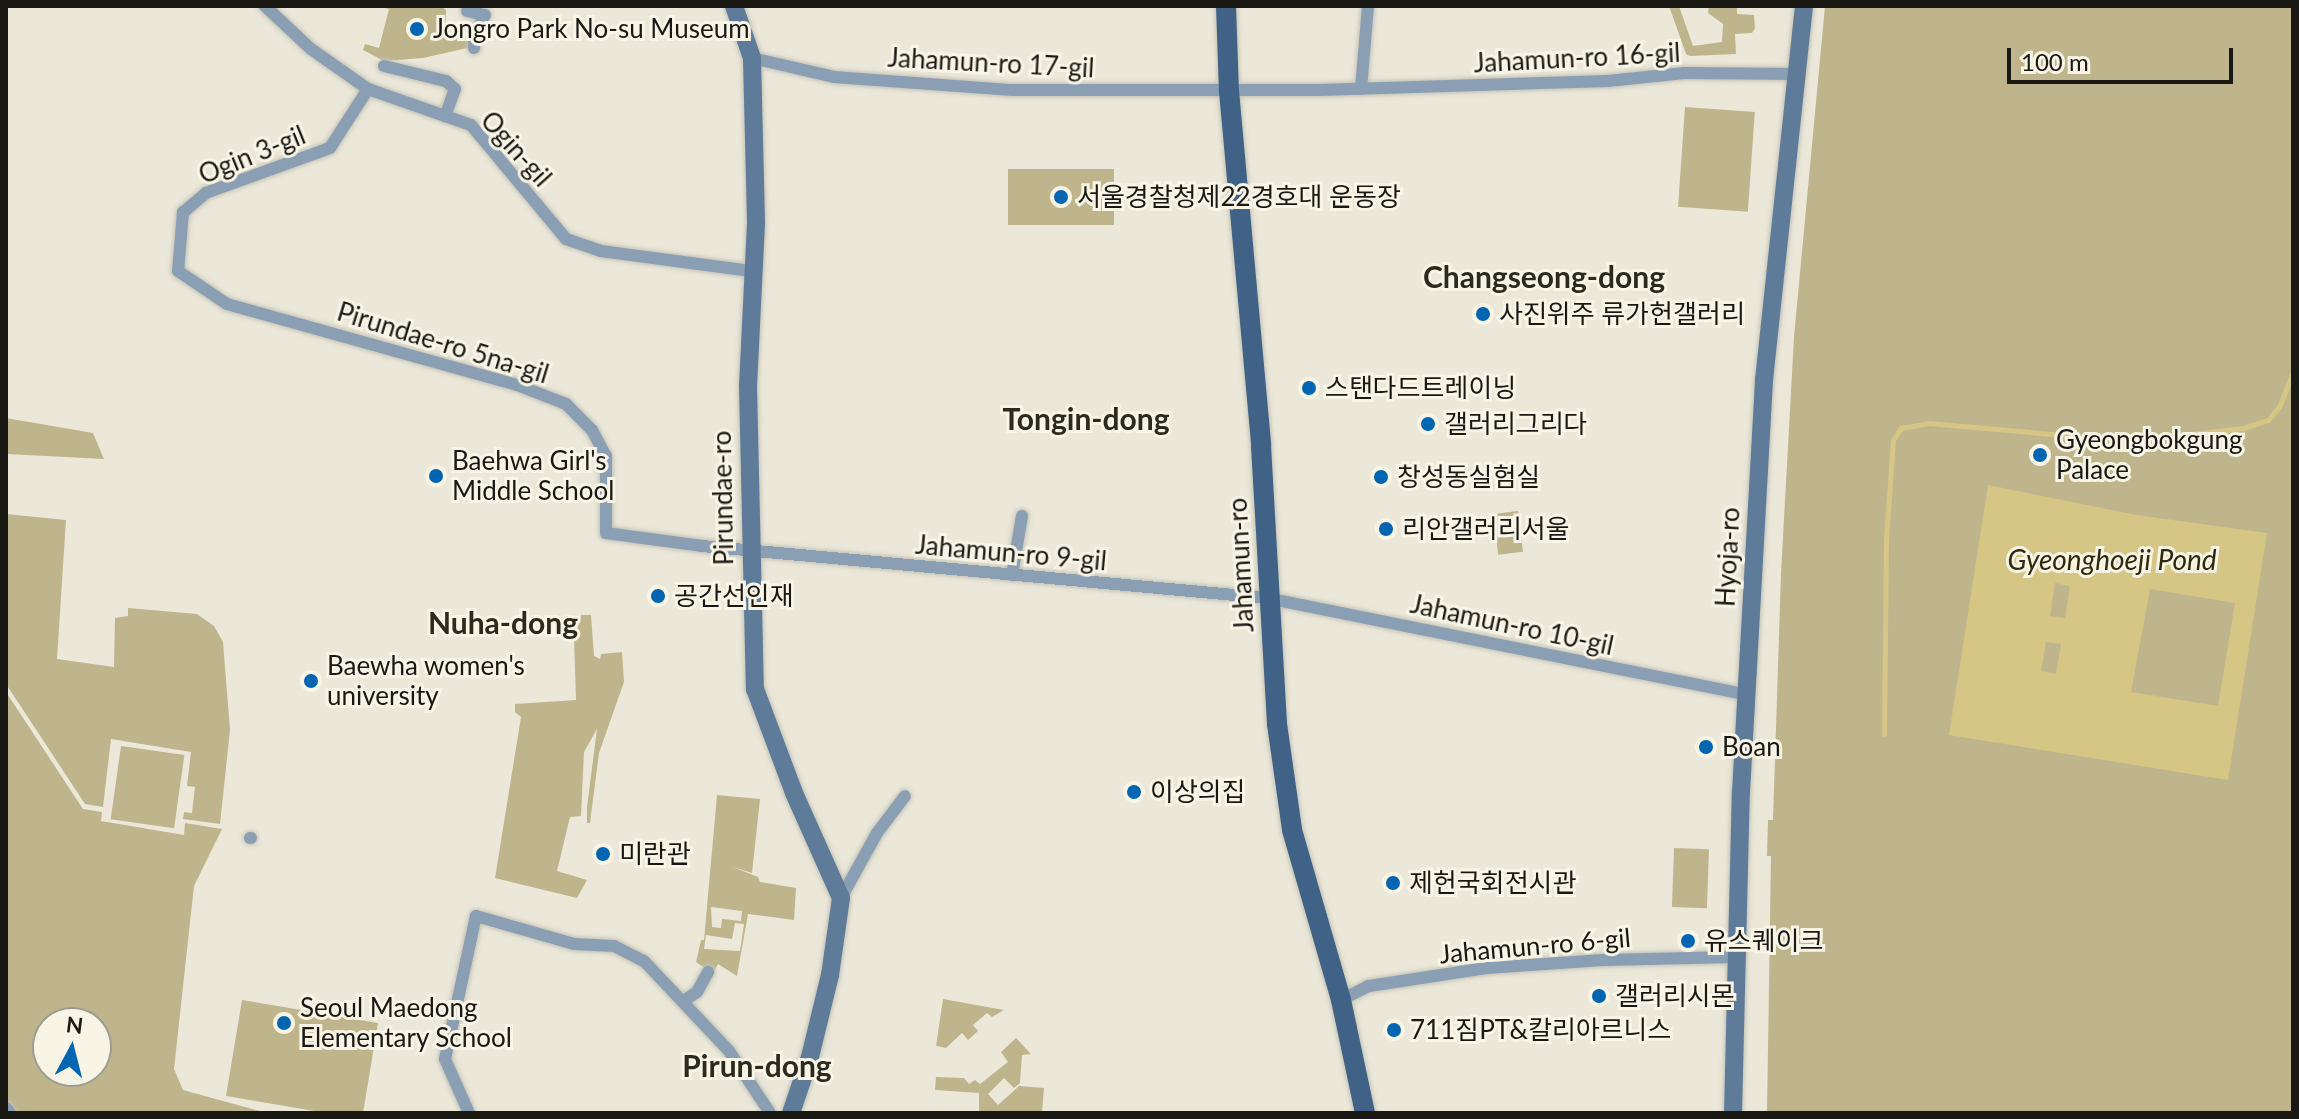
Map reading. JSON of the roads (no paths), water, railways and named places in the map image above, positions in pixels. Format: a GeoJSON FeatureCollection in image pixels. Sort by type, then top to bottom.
{"type":"FeatureCollection","features":[{"type":"Feature","properties":{"kind":"main road","name":"Jahamun-ro"},"geometry":{"type":"LineString","coordinates":[[1226,6],[1229,91],[1261,446],[1267,598],[1277,724],[1292,830],[1341,1000],[1365,1113]]}},
{"type":"Feature","properties":{"kind":"street","name":"Ogin-gil"},"geometry":{"type":"LineString","coordinates":[[265,6],[311,49],[368,89],[471,125],[566,239],[601,251],[751,271]]}},
{"type":"Feature","properties":{"kind":"street","name":"Pirundae-ro"},"geometry":{"type":"LineString","coordinates":[[734,6],[752,58],[756,207],[748,386],[755,689],[794,793],[841,898]]}},
{"type":"Feature","properties":{"kind":"street"},"geometry":{"type":"LineString","coordinates":[[1361,89],[1368,6]]}},
{"type":"Feature","properties":{"kind":"street","name":"Hyoja-ro"},"geometry":{"type":"LineString","coordinates":[[1733,1113],[1736,957],[1764,380],[1804,6]]}},
{"type":"Feature","properties":{"kind":"street"},"geometry":{"type":"LineString","coordinates":[[467,11],[485,15],[475,34],[474,48]]}},
{"type":"Feature","properties":{"kind":"street","name":"Jahamun-ro 17-gil"},"geometry":{"type":"LineString","coordinates":[[752,58],[834,77],[962,86],[1229,91]]}},
{"type":"Feature","properties":{"kind":"street"},"geometry":{"type":"LineString","coordinates":[[384,66],[446,81],[455,89],[445,116]]}},
{"type":"Feature","properties":{"kind":"street","name":"Jahamun-ro 16-gil"},"geometry":{"type":"LineString","coordinates":[[1229,91],[1608,81],[1685,73],[1796,74]]}},
{"type":"Feature","properties":{"kind":"street","name":"Ogin 3-gil"},"geometry":{"type":"LineString","coordinates":[[178,271],[183,212],[206,193],[330,148],[368,89]]}},
{"type":"Feature","properties":{"kind":"street","name":"Pirundae-ro 5na-gil"},"geometry":{"type":"LineString","coordinates":[[178,271],[227,304],[517,385],[566,404],[592,430],[606,456],[606,533]]}},
{"type":"Feature","properties":{"kind":"street"},"geometry":{"type":"LineString","coordinates":[[1012,575],[1022,516]]}},
{"type":"Feature","properties":{"kind":"street","name":"Jahamun-ro 9-gil"},"geometry":{"type":"LineString","coordinates":[[606,533],[750,551],[1267,598]]}},
{"type":"Feature","properties":{"kind":"street","name":"Jahamun-ro 10-gil"},"geometry":{"type":"LineString","coordinates":[[1267,598],[1748,695]]}},
{"type":"Feature","properties":{"kind":"street"},"geometry":{"type":"LineString","coordinates":[[791,1113],[810,1057],[830,975],[841,898],[877,833],[905,796]]}},
{"type":"Feature","properties":{"kind":"street"},"geometry":{"type":"LineString","coordinates":[[469,1113],[445,1059],[476,916],[574,944],[614,946],[644,961],[685,1000],[729,1051],[770,1113]]}},
{"type":"Feature","properties":{"kind":"street","name":"Jahamun-ro 6-gil"},"geometry":{"type":"LineString","coordinates":[[1341,1000],[1369,986],[1487,968],[1603,960],[1736,957]]}},
{"type":"Feature","properties":{"kind":"street"},"geometry":{"type":"LineString","coordinates":[[685,1000],[697,992],[708,972]]}},
{"type":"Feature","properties":{"kind":"street"},"geometry":{"type":"LineString","coordinates":[[6,1108],[10,1113]]}},
{"type":"Feature","properties":{"kind":"water","name":"Gyeonghoeji Pond"},"geometry":{"type":"Polygon","coordinates":[[[1988,485],[2136,515],[2267,533],[2228,780],[1949,735],[1988,485]],[[2055,583],[2050,616],[2065,618],[2070,586],[2055,583]],[[2150,589],[2131,692],[2218,706],[2235,603],[2150,589]],[[2046,642],[2041,671],[2056,674],[2061,644],[2046,642]]]}},
{"type":"Feature","properties":{"kind":"waterway"},"geometry":{"type":"LineString","coordinates":[[1884,734],[1886,540],[1893,440],[1901,428],[1929,423],[2132,441],[2243,428],[2268,420],[2279,407],[2293,372]]}},
{"type":"Feature","properties":{"kind":"place","name":"Jongro Park No-su Museum"},"geometry":{"type":"Point","coordinates":[417,29]}},
{"type":"Feature","properties":{"kind":"place","name":"서울경찰청제22경호대 운동장"},"geometry":{"type":"Point","coordinates":[1061,197]}},
{"type":"Feature","properties":{"kind":"place","name":"사진위주 류가헌갤러리"},"geometry":{"type":"Point","coordinates":[1483,314]}},
{"type":"Feature","properties":{"kind":"place","name":"스탠다드트레이닝"},"geometry":{"type":"Point","coordinates":[1309,388]}},
{"type":"Feature","properties":{"kind":"place","name":"갤러리그리다"},"geometry":{"type":"Point","coordinates":[1428,424]}},
{"type":"Feature","properties":{"kind":"place","name":"Gyeongbokgung Palace"},"geometry":{"type":"Point","coordinates":[2040,455]}},
{"type":"Feature","properties":{"kind":"place","name":"Baehwa Girl's Middle School"},"geometry":{"type":"Point","coordinates":[436,476]}},
{"type":"Feature","properties":{"kind":"place","name":"창성동실험실"},"geometry":{"type":"Point","coordinates":[1381,477]}},
{"type":"Feature","properties":{"kind":"place","name":"리안갤러리서울"},"geometry":{"type":"Point","coordinates":[1386,529]}},
{"type":"Feature","properties":{"kind":"place","name":"공간선인재"},"geometry":{"type":"Point","coordinates":[658,596]}},
{"type":"Feature","properties":{"kind":"place","name":"Baewha women's university"},"geometry":{"type":"Point","coordinates":[311,681]}},
{"type":"Feature","properties":{"kind":"place","name":"Boan"},"geometry":{"type":"Point","coordinates":[1706,747]}},
{"type":"Feature","properties":{"kind":"place","name":"이상의집"},"geometry":{"type":"Point","coordinates":[1134,792]}},
{"type":"Feature","properties":{"kind":"place","name":"미란관"},"geometry":{"type":"Point","coordinates":[603,854]}},
{"type":"Feature","properties":{"kind":"place","name":"제헌국회전시관"},"geometry":{"type":"Point","coordinates":[1393,883]}},
{"type":"Feature","properties":{"kind":"place","name":"유스퀘이크"},"geometry":{"type":"Point","coordinates":[1688,941]}},
{"type":"Feature","properties":{"kind":"place","name":"갤러리시몬"},"geometry":{"type":"Point","coordinates":[1599,996]}},
{"type":"Feature","properties":{"kind":"place","name":"Seoul Maedong Elementary School"},"geometry":{"type":"Point","coordinates":[284,1023]}},
{"type":"Feature","properties":{"kind":"place","name":"711짐PT&칼리아르니스"},"geometry":{"type":"Point","coordinates":[1394,1030]}},
{"type":"Feature","properties":{"kind":"district","name":"Changseong-dong"},"geometry":{"type":"Point","coordinates":[1544,276]}},
{"type":"Feature","properties":{"kind":"district","name":"Tongin-dong"},"geometry":{"type":"Point","coordinates":[1086,418]}},
{"type":"Feature","properties":{"kind":"district","name":"Nuha-dong"},"geometry":{"type":"Point","coordinates":[503,622]}},
{"type":"Feature","properties":{"kind":"district","name":"Pirun-dong"},"geometry":{"type":"Point","coordinates":[757,1065]}}]}
